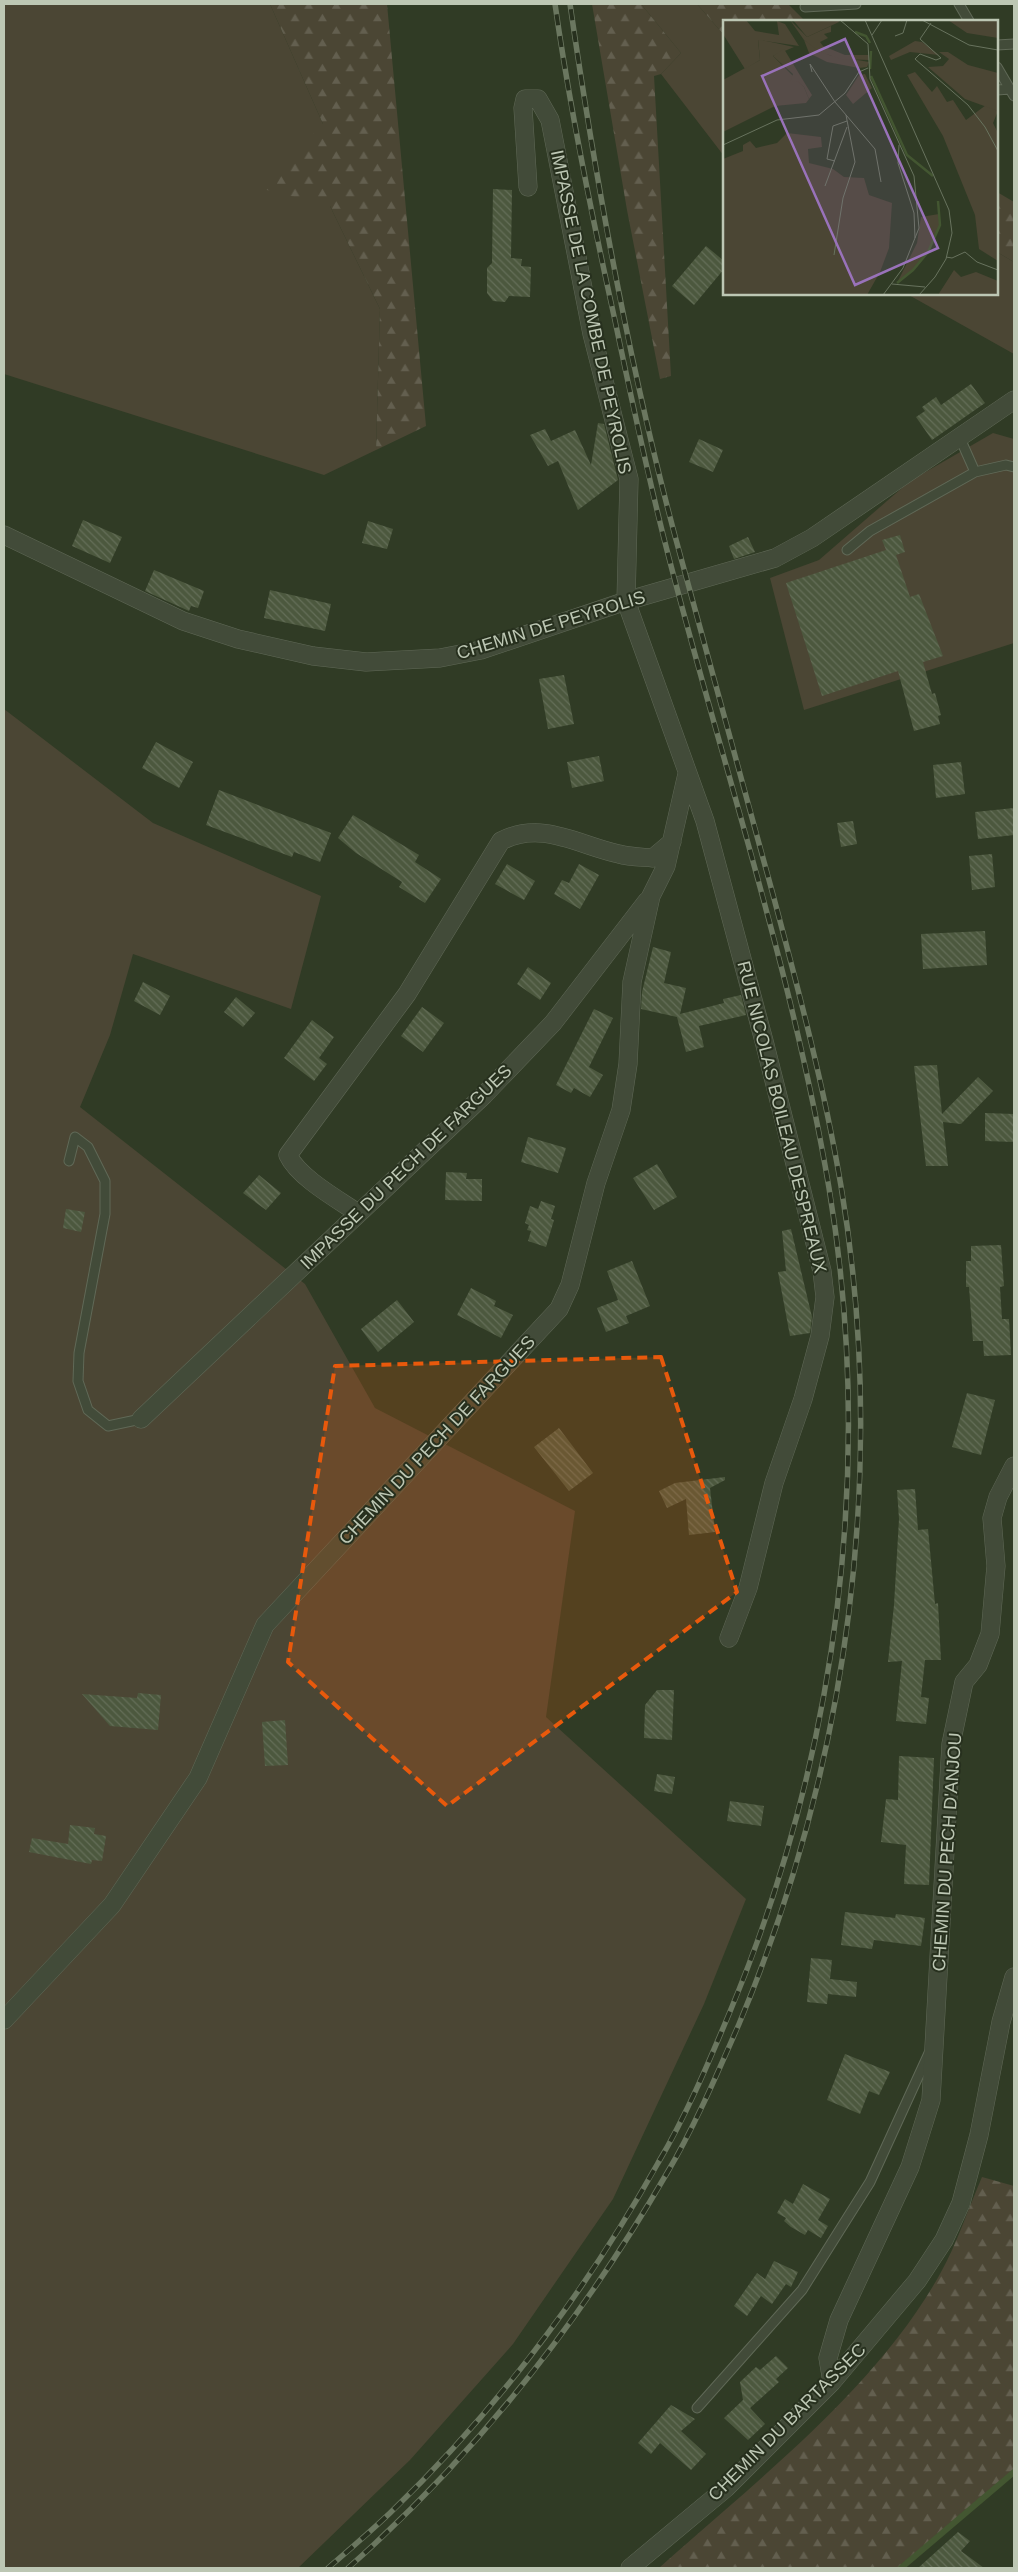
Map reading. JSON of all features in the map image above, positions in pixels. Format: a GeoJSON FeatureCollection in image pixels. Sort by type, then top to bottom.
{"type":"FeatureCollection","features":[{"type":"Feature","properties":{"kind":"street","name":"IMPASSE DE LA COMBE DE PEYROLIS"},"geometry":{"type":"LineString","coordinates":[[528,187],[523,108],[525,98],[538,99],[550,120],[592,334],[629,478],[626,601]]}},
{"type":"Feature","properties":{"kind":"street","name":"CHEMIN DE PEYROLIS"},"geometry":{"type":"LineString","coordinates":[[4,535],[183,621],[238,639],[313,656],[366,662],[440,658],[481,650],[626,601],[775,558],[812,538],[1013,401]]}},
{"type":"Feature","properties":{"kind":"street","name":"RUE NICOLAS BOILEAU DESPREAUX"},"geometry":{"type":"LineString","coordinates":[[626,601],[705,821],[764,1041],[822,1271],[825,1297],[820,1336],[803,1399],[774,1483],[748,1588],[729,1638]]}},
{"type":"Feature","properties":{"kind":"street","name":"CHEMIN DU PECH DE FARGUES"},"geometry":{"type":"LineString","coordinates":[[4,2020],[112,1905],[198,1778],[265,1625],[559,1309],[570,1285],[596,1183],[621,1110],[628,1064],[632,982],[651,896],[666,866],[687,774]]}},
{"type":"Feature","properties":{"kind":"street"},"geometry":{"type":"LineString","coordinates":[[358,1213],[327,1192],[292,1163],[288,1155],[407,994],[501,841],[516,833],[535,832],[566,837],[620,854],[654,858],[672,841]]}},
{"type":"Feature","properties":{"kind":"street","name":"IMPASSE DU PECH DE FARGUES"},"geometry":{"type":"LineString","coordinates":[[141,1419],[484,1095],[554,1024],[651,896]]}},
{"type":"Feature","properties":{"kind":"street","name":"CHEMIN DU PECH D'ANJOU"},"geometry":{"type":"LineString","coordinates":[[832,2382],[828,2358],[839,2320],[910,2167],[931,2100],[951,1744],[964,1682],[978,1666],[990,1634],[996,1566],[992,1518],[998,1496],[1014,1466]]}},
{"type":"Feature","properties":{"kind":"street","name":"CHEMIN DU BARTASSEC"},"geometry":{"type":"LineString","coordinates":[[630,2568],[726,2488],[832,2382],[917,2281],[944,2240],[961,2203],[979,2135],[1002,2022],[1014,1977]]}},
{"type":"Feature","properties":{"kind":"lane"},"geometry":{"type":"LineString","coordinates":[[805,7],[856,4]]}},
{"type":"Feature","properties":{"kind":"lane"},"geometry":{"type":"LineString","coordinates":[[959,4],[968,20]]}},
{"type":"Feature","properties":{"kind":"lane"},"geometry":{"type":"LineString","coordinates":[[998,45],[1014,44]]}},
{"type":"Feature","properties":{"kind":"lane"},"geometry":{"type":"LineString","coordinates":[[998,70],[1012,92]]}},
{"type":"Feature","properties":{"kind":"lane"},"geometry":{"type":"LineString","coordinates":[[998,90],[1012,92]]}},
{"type":"Feature","properties":{"kind":"lane"},"geometry":{"type":"LineString","coordinates":[[960,436],[975,472]]}},
{"type":"Feature","properties":{"kind":"lane"},"geometry":{"type":"LineString","coordinates":[[847,550],[870,531],[975,472],[1006,465],[1014,467]]}},
{"type":"Feature","properties":{"kind":"lane"},"geometry":{"type":"LineString","coordinates":[[69,1161],[75,1136],[88,1147],[105,1181],[105,1214],[79,1353],[78,1381],[88,1410],[108,1426],[141,1419]]}},
{"type":"Feature","properties":{"kind":"lane","name":"CHEMIN DU PECH D'ANJOU"},"geometry":{"type":"LineString","coordinates":[[697,2408],[802,2290],[870,2182],[934,2042]]}},
{"type":"Feature","properties":{"kind":"highlighted area"},"geometry":{"type":"Polygon","coordinates":[[[661,1357],[737,1592],[447,1806],[288,1662],[335,1366],[661,1357]]]}},
{"type":"Feature","properties":{"kind":"green space"},"geometry":{"type":"Polygon","coordinates":[[[4,4],[270,4],[323,124],[330,206],[380,309],[376,450],[324,475],[4,374],[4,4]]]}},
{"type":"Feature","properties":{"kind":"green space"},"geometry":{"type":"Polygon","coordinates":[[[270,4],[387,4],[426,426],[376,450],[380,309],[330,206],[259,188],[323,124],[270,4]]]}},
{"type":"Feature","properties":{"kind":"green space"},"geometry":{"type":"Polygon","coordinates":[[[592,4],[641,4],[681,53],[661,74],[654,76],[671,376],[660,379],[627,210],[592,4]]]}},
{"type":"Feature","properties":{"kind":"green space"},"geometry":{"type":"Polygon","coordinates":[[[641,4],[697,4],[723,34],[723,155],[661,74],[681,53],[641,4]]]}},
{"type":"Feature","properties":{"kind":"green space"},"geometry":{"type":"Polygon","coordinates":[[[697,4],[788,4],[804,20],[723,20],[723,34],[697,4]]]}},
{"type":"Feature","properties":{"kind":"green space"},"geometry":{"type":"Polygon","coordinates":[[[998,193],[1014,202],[1014,262],[998,253],[998,193]]]}},
{"type":"Feature","properties":{"kind":"green space"},"geometry":{"type":"Polygon","coordinates":[[[998,253],[1014,262],[1014,354],[909,295],[998,295],[998,253]]]}},
{"type":"Feature","properties":{"kind":"green space"},"geometry":{"type":"Polygon","coordinates":[[[993,433],[1014,439],[1014,643],[804,710],[770,578],[819,560],[910,481],[993,433]]]}},
{"type":"Feature","properties":{"kind":"green space"},"geometry":{"type":"Polygon","coordinates":[[[4,709],[153,823],[321,896],[291,1009],[133,954],[110,1035],[80,1107],[305,1284],[375,1408],[575,1511],[546,1717],[746,1899],[704,2004],[613,2199],[513,2344],[410,2460],[298,2568],[4,2568],[4,709]]]}},
{"type":"Feature","properties":{"kind":"green space"},"geometry":{"type":"Polygon","coordinates":[[[982,2177],[1014,2186],[1014,2472],[901,2568],[659,2568],[812,2432],[849,2395],[883,2356],[914,2316],[940,2274],[957,2239],[982,2177]]]}},
{"type":"Feature","properties":{"kind":"building"},"geometry":{"type":"Polygon","coordinates":[[[493,189],[512,190],[511,258],[522,259],[521,266],[531,267],[530,297],[509,296],[505,302],[493,301],[487,293],[487,268],[492,263],[493,189]]]}},
{"type":"Feature","properties":{"kind":"building"},"geometry":{"type":"Polygon","coordinates":[[[706,246],[723,260],[723,270],[694,305],[672,286],[706,246]]]}},
{"type":"Feature","properties":{"kind":"building"},"geometry":{"type":"Polygon","coordinates":[[[971,384],[985,403],[932,440],[916,417],[925,411],[922,407],[936,397],[941,405],[971,384]]]}},
{"type":"Feature","properties":{"kind":"building"},"geometry":{"type":"Polygon","coordinates":[[[598,423],[604,424],[618,480],[578,510],[558,461],[548,466],[530,435],[545,429],[551,441],[575,430],[591,465],[598,423]]]}},
{"type":"Feature","properties":{"kind":"building"},"geometry":{"type":"Polygon","coordinates":[[[699,439],[723,450],[713,472],[689,462],[699,439]]]}},
{"type":"Feature","properties":{"kind":"building"},"geometry":{"type":"Polygon","coordinates":[[[83,520],[122,537],[110,563],[72,546],[83,520]]]}},
{"type":"Feature","properties":{"kind":"building"},"geometry":{"type":"Polygon","coordinates":[[[368,521],[393,529],[387,549],[362,543],[368,521]]]}},
{"type":"Feature","properties":{"kind":"building"},"geometry":{"type":"Polygon","coordinates":[[[900,535],[905,552],[896,555],[910,597],[919,594],[943,656],[923,662],[932,694],[935,693],[941,715],[938,716],[940,724],[914,731],[898,671],[822,696],[786,583],[886,550],[882,540],[900,535]]]}},
{"type":"Feature","properties":{"kind":"building"},"geometry":{"type":"Polygon","coordinates":[[[748,537],[755,552],[734,559],[729,546],[748,537]]]}},
{"type":"Feature","properties":{"kind":"building"},"geometry":{"type":"Polygon","coordinates":[[[154,570],[204,591],[198,608],[191,606],[189,611],[145,591],[154,570]]]}},
{"type":"Feature","properties":{"kind":"building"},"geometry":{"type":"Polygon","coordinates":[[[270,590],[331,604],[325,631],[264,618],[270,590]]]}},
{"type":"Feature","properties":{"kind":"building"},"geometry":{"type":"Polygon","coordinates":[[[564,675],[574,724],[548,729],[539,679],[564,675]]]}},
{"type":"Feature","properties":{"kind":"building"},"geometry":{"type":"Polygon","coordinates":[[[156,742],[193,762],[179,788],[142,768],[156,742]]]}},
{"type":"Feature","properties":{"kind":"building"},"geometry":{"type":"Polygon","coordinates":[[[599,756],[604,781],[572,788],[567,762],[599,756]]]}},
{"type":"Feature","properties":{"kind":"building"},"geometry":{"type":"Polygon","coordinates":[[[961,762],[965,794],[936,798],[933,765],[961,762]]]}},
{"type":"Feature","properties":{"kind":"building"},"geometry":{"type":"Polygon","coordinates":[[[219,790],[331,833],[320,862],[294,852],[292,857],[206,825],[219,790]]]}},
{"type":"Feature","properties":{"kind":"building"},"geometry":{"type":"Polygon","coordinates":[[[1014,808],[1014,835],[978,839],[975,812],[1014,808]]]}},
{"type":"Feature","properties":{"kind":"building"},"geometry":{"type":"Polygon","coordinates":[[[353,815],[419,855],[415,862],[441,879],[425,903],[399,887],[402,882],[356,853],[338,838],[353,815]]]}},
{"type":"Feature","properties":{"kind":"building"},"geometry":{"type":"Polygon","coordinates":[[[853,821],[857,844],[841,847],[837,823],[853,821]]]}},
{"type":"Feature","properties":{"kind":"building"},"geometry":{"type":"Polygon","coordinates":[[[992,854],[995,887],[972,890],[969,856],[992,854]]]}},
{"type":"Feature","properties":{"kind":"building"},"geometry":{"type":"Polygon","coordinates":[[[507,864],[535,881],[524,900],[495,884],[507,864]]]}},
{"type":"Feature","properties":{"kind":"building"},"geometry":{"type":"Polygon","coordinates":[[[579,864],[599,875],[580,909],[554,894],[562,880],[569,883],[579,864]]]}},
{"type":"Feature","properties":{"kind":"building"},"geometry":{"type":"Polygon","coordinates":[[[985,931],[987,965],[923,969],[921,934],[985,931]]]}},
{"type":"Feature","properties":{"kind":"building"},"geometry":{"type":"Polygon","coordinates":[[[653,947],[671,952],[664,983],[686,988],[680,1014],[724,1003],[723,999],[741,995],[746,1015],[699,1026],[704,1047],[686,1052],[677,1017],[641,1009],[642,992],[653,947]]]}},
{"type":"Feature","properties":{"kind":"building"},"geometry":{"type":"Polygon","coordinates":[[[528,967],[551,983],[540,1000],[517,984],[528,967]]]}},
{"type":"Feature","properties":{"kind":"building"},"geometry":{"type":"Polygon","coordinates":[[[143,982],[170,996],[160,1015],[134,1001],[143,982]]]}},
{"type":"Feature","properties":{"kind":"building"},"geometry":{"type":"Polygon","coordinates":[[[236,997],[255,1013],[243,1027],[224,1012],[236,997]]]}},
{"type":"Feature","properties":{"kind":"building"},"geometry":{"type":"Polygon","coordinates":[[[422,1007],[444,1023],[423,1052],[401,1036],[422,1007]]]}},
{"type":"Feature","properties":{"kind":"building"},"geometry":{"type":"Polygon","coordinates":[[[594,1009],[613,1018],[589,1067],[603,1075],[590,1097],[574,1088],[571,1093],[556,1085],[594,1009]]]}},
{"type":"Feature","properties":{"kind":"building"},"geometry":{"type":"Polygon","coordinates":[[[312,1020],[334,1037],[319,1058],[327,1064],[314,1081],[284,1058],[312,1020]]]}},
{"type":"Feature","properties":{"kind":"building"},"geometry":{"type":"Polygon","coordinates":[[[937,1065],[942,1114],[978,1077],[993,1091],[961,1124],[943,1122],[948,1166],[926,1166],[914,1066],[937,1065]]]}},
{"type":"Feature","properties":{"kind":"building"},"geometry":{"type":"Polygon","coordinates":[[[985,1113],[1014,1114],[1014,1142],[985,1141],[985,1113]]]}},
{"type":"Feature","properties":{"kind":"building"},"geometry":{"type":"Polygon","coordinates":[[[528,1137],[566,1148],[558,1173],[521,1162],[528,1137]]]}},
{"type":"Feature","properties":{"kind":"building"},"geometry":{"type":"Polygon","coordinates":[[[657,1164],[677,1197],[654,1210],[633,1178],[657,1164]]]}},
{"type":"Feature","properties":{"kind":"building"},"geometry":{"type":"Polygon","coordinates":[[[446,1172],[467,1173],[466,1179],[482,1179],[482,1201],[445,1200],[446,1172]]]}},
{"type":"Feature","properties":{"kind":"building"},"geometry":{"type":"Polygon","coordinates":[[[259,1175],[281,1193],[266,1210],[243,1193],[259,1175]]]}},
{"type":"Feature","properties":{"kind":"building"},"geometry":{"type":"Polygon","coordinates":[[[541,1201],[555,1206],[551,1219],[554,1220],[546,1247],[528,1241],[531,1231],[527,1230],[529,1225],[525,1223],[530,1206],[538,1209],[541,1201]]]}},
{"type":"Feature","properties":{"kind":"building"},"geometry":{"type":"Polygon","coordinates":[[[66,1209],[85,1212],[81,1232],[63,1228],[66,1209]]]}},
{"type":"Feature","properties":{"kind":"building"},"geometry":{"type":"Polygon","coordinates":[[[791,1229],[812,1317],[810,1333],[790,1336],[778,1272],[786,1271],[782,1231],[791,1229]]]}},
{"type":"Feature","properties":{"kind":"building"},"geometry":{"type":"Polygon","coordinates":[[[1001,1245],[1004,1286],[1000,1287],[1002,1319],[1009,1319],[1011,1355],[984,1356],[983,1341],[973,1341],[969,1287],[966,1287],[966,1261],[971,1261],[971,1246],[1001,1245]]]}},
{"type":"Feature","properties":{"kind":"building"},"geometry":{"type":"Polygon","coordinates":[[[632,1261],[650,1306],[626,1316],[629,1323],[606,1332],[597,1308],[618,1300],[607,1271],[632,1261]]]}},
{"type":"Feature","properties":{"kind":"building"},"geometry":{"type":"Polygon","coordinates":[[[471,1288],[496,1301],[494,1306],[513,1315],[501,1338],[457,1315],[471,1288]]]}},
{"type":"Feature","properties":{"kind":"building"},"geometry":{"type":"Polygon","coordinates":[[[397,1300],[414,1322],[378,1352],[361,1329],[397,1300]]]}},
{"type":"Feature","properties":{"kind":"building"},"geometry":{"type":"Polygon","coordinates":[[[967,1393],[995,1400],[981,1455],[952,1447],[967,1393]]]}},
{"type":"Feature","properties":{"kind":"building"},"geometry":{"type":"Polygon","coordinates":[[[559,1428],[593,1473],[569,1491],[534,1447],[559,1428]]]}},
{"type":"Feature","properties":{"kind":"building"},"geometry":{"type":"Polygon","coordinates":[[[725,1477],[725,1480],[710,1488],[715,1532],[689,1535],[686,1499],[667,1508],[659,1491],[675,1483],[725,1477]]]}},
{"type":"Feature","properties":{"kind":"building"},"geometry":{"type":"Polygon","coordinates":[[[915,1489],[918,1530],[928,1529],[935,1604],[938,1603],[941,1660],[925,1660],[921,1697],[929,1698],[926,1724],[896,1721],[902,1661],[888,1662],[894,1605],[899,1519],[897,1490],[915,1489]]]}},
{"type":"Feature","properties":{"kind":"building"},"geometry":{"type":"Polygon","coordinates":[[[657,1690],[674,1690],[672,1740],[644,1738],[645,1705],[657,1690]]]}},
{"type":"Feature","properties":{"kind":"building"},"geometry":{"type":"Polygon","coordinates":[[[138,1693],[161,1695],[158,1730],[110,1726],[82,1694],[137,1698],[138,1693]]]}},
{"type":"Feature","properties":{"kind":"building"},"geometry":{"type":"Polygon","coordinates":[[[285,1720],[288,1765],[265,1766],[262,1722],[285,1720]]]}},
{"type":"Feature","properties":{"kind":"building"},"geometry":{"type":"Polygon","coordinates":[[[899,1756],[934,1758],[929,1885],[904,1884],[906,1845],[881,1842],[886,1799],[898,1800],[899,1756]]]}},
{"type":"Feature","properties":{"kind":"building"},"geometry":{"type":"Polygon","coordinates":[[[657,1774],[675,1777],[672,1794],[654,1791],[657,1774]]]}},
{"type":"Feature","properties":{"kind":"building"},"geometry":{"type":"Polygon","coordinates":[[[730,1801],[764,1806],[761,1826],[727,1821],[730,1801]]]}},
{"type":"Feature","properties":{"kind":"building"},"geometry":{"type":"Polygon","coordinates":[[[70,1825],[95,1828],[94,1834],[106,1836],[102,1861],[92,1860],[91,1864],[29,1852],[32,1838],[68,1844],[70,1825]]]}},
{"type":"Feature","properties":{"kind":"building"},"geometry":{"type":"Polygon","coordinates":[[[845,1912],[895,1918],[896,1914],[925,1918],[921,1946],[874,1940],[872,1949],[841,1945],[845,1912]]]}},
{"type":"Feature","properties":{"kind":"building"},"geometry":{"type":"Polygon","coordinates":[[[811,1958],[832,1960],[830,1979],[857,1982],[856,1997],[828,1994],[827,2004],[807,2002],[811,1958]]]}},
{"type":"Feature","properties":{"kind":"building"},"geometry":{"type":"Polygon","coordinates":[[[845,2054],[890,2072],[879,2095],[869,2091],[860,2114],[827,2100],[845,2054]]]}},
{"type":"Feature","properties":{"kind":"building"},"geometry":{"type":"Polygon","coordinates":[[[803,2184],[830,2199],[818,2220],[828,2226],[821,2238],[808,2230],[805,2235],[791,2227],[784,2221],[786,2218],[777,2213],[785,2199],[793,2204],[803,2184]]]}},
{"type":"Feature","properties":{"kind":"building"},"geometry":{"type":"Polygon","coordinates":[[[774,2261],[798,2272],[791,2287],[786,2284],[772,2304],[761,2296],[747,2316],[734,2306],[757,2273],[765,2279],[774,2261]]]}},
{"type":"Feature","properties":{"kind":"building"},"geometry":{"type":"Polygon","coordinates":[[[776,2356],[788,2368],[776,2379],[779,2382],[750,2408],[765,2424],[748,2440],[724,2418],[743,2400],[740,2382],[756,2367],[760,2370],[776,2356]]]}},
{"type":"Feature","properties":{"kind":"building"},"geometry":{"type":"Polygon","coordinates":[[[671,2405],[695,2419],[681,2431],[706,2454],[691,2470],[660,2443],[651,2454],[638,2443],[671,2405]]]}},
{"type":"Feature","properties":{"kind":"building"},"geometry":{"type":"Polygon","coordinates":[[[958,2532],[970,2541],[961,2551],[984,2568],[918,2568],[958,2532]]]}},
{"type":"Feature","properties":{"kind":"waterway"},"geometry":{"type":"LineString","coordinates":[[901,2568],[1014,2472]]}},
{"type":"Feature","properties":{"kind":"railway"},"geometry":{"type":"LineString","coordinates":[[328,2568],[382,2520],[429,2474],[537,2348],[601,2257],[630,2211],[678,2127],[705,2071],[729,2014],[766,1916],[797,1815],[821,1712],[837,1608],[846,1503],[848,1398],[842,1292],[829,1188],[814,1108],[777,950],[690,636],[647,468],[589,199],[567,82],[555,4]]}},
{"type":"Feature","properties":{"kind":"railway"},"geometry":{"type":"LineString","coordinates":[[348,2568],[395,2525],[440,2479],[523,2384],[599,2281],[634,2228],[677,2155],[714,2081],[739,2024],[777,1924],[808,1822],[832,1718],[849,1612],[858,1506],[860,1399],[855,1292],[841,1186],[810,1037],[646,421],[604,213],[570,4]]}}]}
